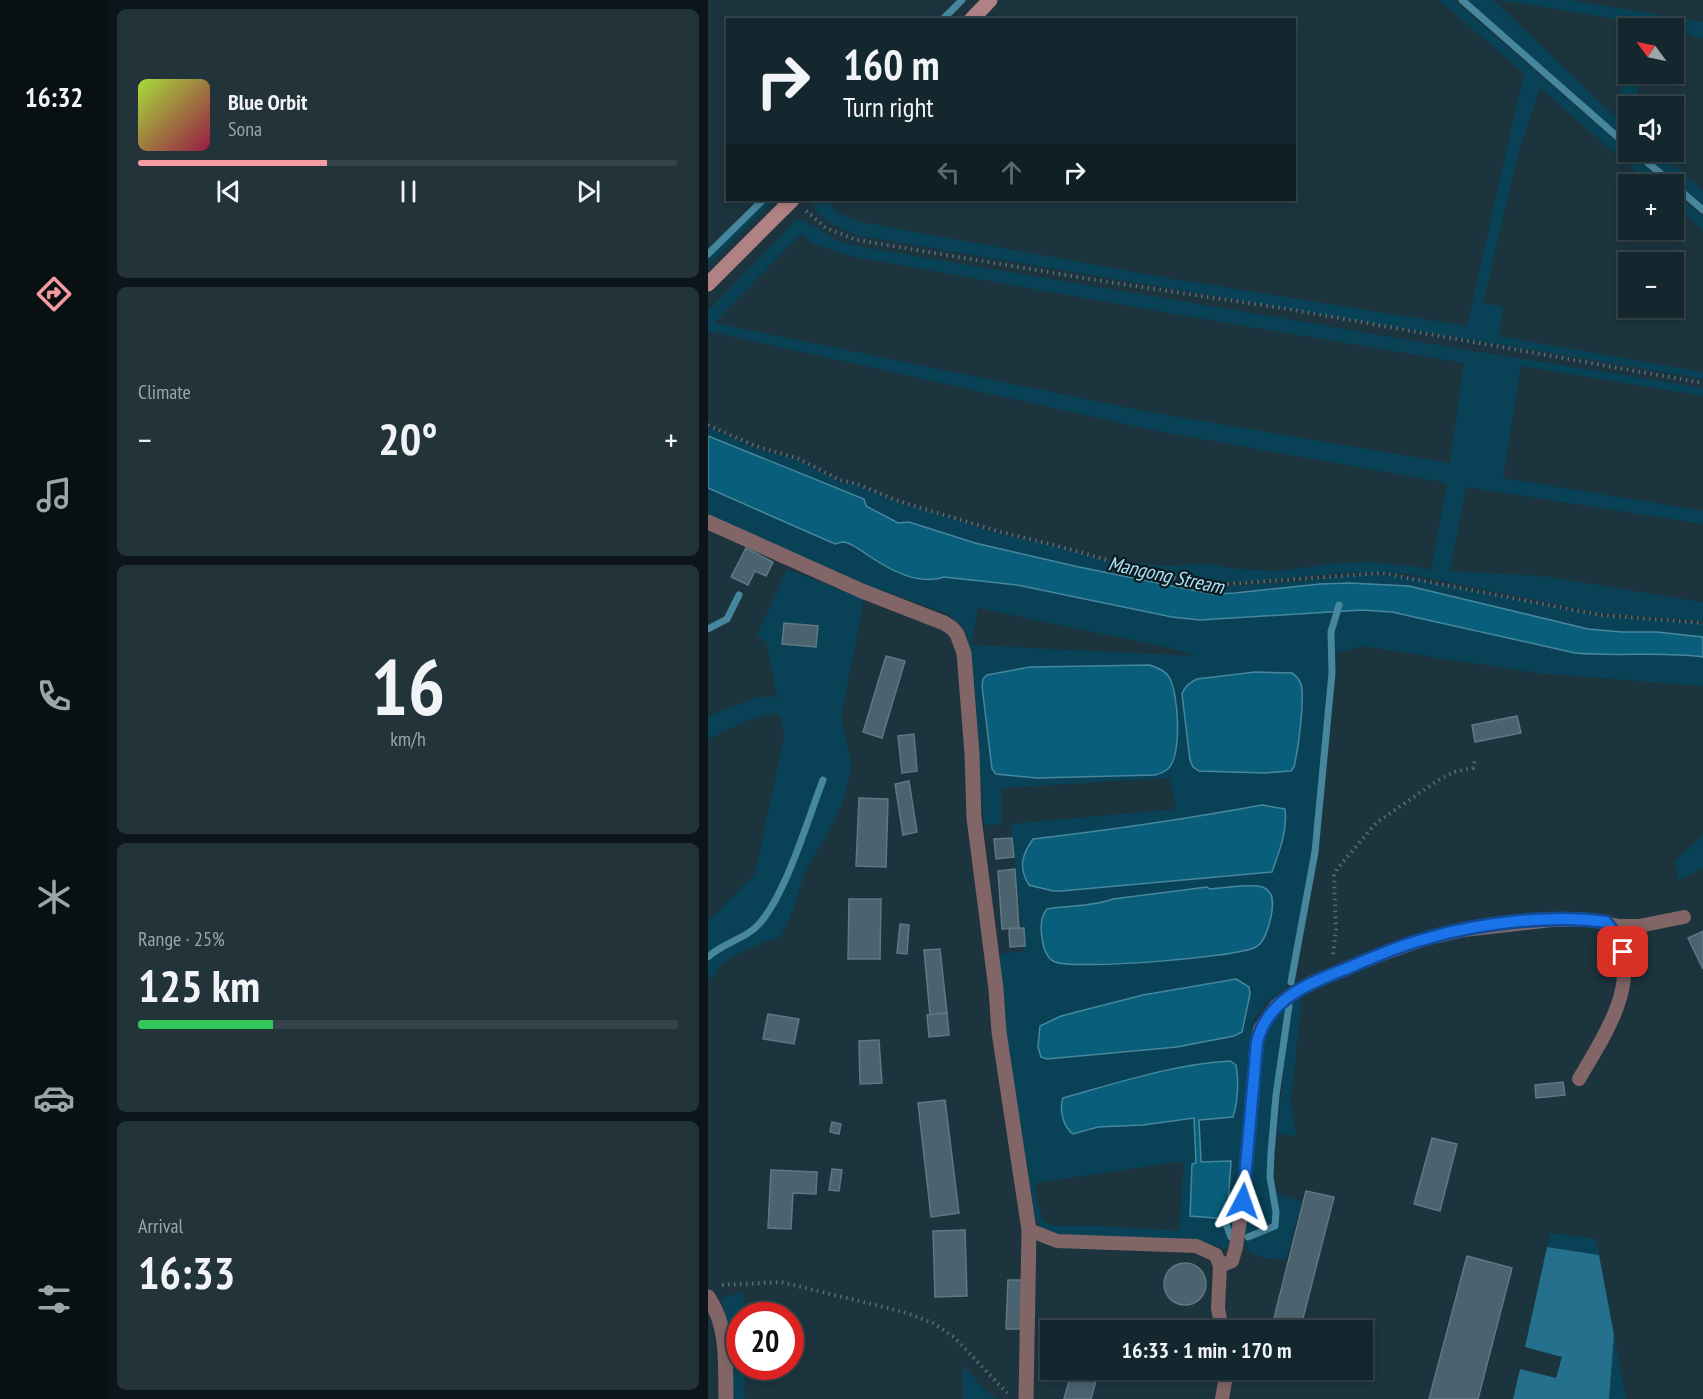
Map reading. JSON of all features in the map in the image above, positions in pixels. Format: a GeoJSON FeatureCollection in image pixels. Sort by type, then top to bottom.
{"type":"FeatureCollection","features":[{"type":"Feature","properties":{"kind":"main road"},"geometry":{"type":"LineString","coordinates":[[972,18],[990,0]]}},
{"type":"Feature","properties":{"kind":"main road"},"geometry":{"type":"LineString","coordinates":[[708,284],[796,203]]}},
{"type":"Feature","properties":{"kind":"street"},"geometry":{"type":"LineString","coordinates":[[708,522],[862,591],[944,622],[957,634],[964,653],[972,754],[974,818],[996,989],[999,1032],[1029,1230],[1026,1399]]}},
{"type":"Feature","properties":{"kind":"street"},"geometry":{"type":"LineString","coordinates":[[708,1297],[717,1310],[724,1333],[726,1399]]}},
{"type":"Feature","properties":{"kind":"lane"},"geometry":{"type":"LineString","coordinates":[[1220,1266],[1232,1262],[1236,1247],[1243,1201],[1254,1065],[1260,1029],[1282,1001],[1313,982],[1328,976],[1425,939],[1464,930],[1552,920],[1639,926],[1684,917]]}},
{"type":"Feature","properties":{"kind":"lane"},"geometry":{"type":"LineString","coordinates":[[1580,1079],[1608,1026],[1621,995],[1625,972],[1623,952],[1618,938],[1606,922]]}},
{"type":"Feature","properties":{"kind":"lane"},"geometry":{"type":"LineString","coordinates":[[1029,1230],[1057,1241],[1196,1246],[1216,1255],[1220,1266],[1218,1308],[1220,1320]]}},
{"type":"Feature","properties":{"kind":"lane"},"geometry":{"type":"LineString","coordinates":[[1222,1399],[1225,1380]]}},
{"type":"Feature","properties":{"kind":"path"},"geometry":{"type":"LineString","coordinates":[[796,203],[826,228],[857,240],[1288,309],[1703,383]]}},
{"type":"Feature","properties":{"kind":"path"},"geometry":{"type":"LineString","coordinates":[[708,425],[755,446],[797,458],[840,480],[857,484],[901,502],[1001,532],[1197,583],[1228,584],[1382,573],[1408,576],[1600,615],[1703,623]]}},
{"type":"Feature","properties":{"kind":"path"},"geometry":{"type":"LineString","coordinates":[[1328,976],[1336,929],[1334,876],[1337,869],[1376,823],[1437,781],[1454,772],[1473,768],[1475,760]]}},
{"type":"Feature","properties":{"kind":"path"},"geometry":{"type":"LineString","coordinates":[[708,1297],[719,1286],[781,1282],[904,1312],[933,1323],[954,1337],[1015,1399]]}},
{"type":"Feature","properties":{"kind":"shaded area"},"geometry":{"type":"Polygon","coordinates":[[[1439,0],[1454,0],[1618,143],[1618,155],[1540,88],[1518,154],[1483,303],[1503,307],[1499,336],[1703,372],[1703,379],[856,235],[831,224],[815,210],[814,203],[834,201],[830,205],[841,215],[860,222],[1173,279],[1467,326],[1524,73],[1439,0]]]}},
{"type":"Feature","properties":{"kind":"shaded area"},"geometry":{"type":"Polygon","coordinates":[[[1466,0],[1494,0],[1615,117],[1618,103],[1618,133],[1466,0]]]}},
{"type":"Feature","properties":{"kind":"shaded area"},"geometry":{"type":"Polygon","coordinates":[[[1499,0],[1570,0],[1679,18],[1618,19],[1499,0]]]}},
{"type":"Feature","properties":{"kind":"shaded area"},"geometry":{"type":"Polygon","coordinates":[[[1684,19],[1703,22],[1703,38],[1684,35],[1684,19]]]}},
{"type":"Feature","properties":{"kind":"shaded area"},"geometry":{"type":"Polygon","coordinates":[[[1622,84],[1639,84],[1637,96],[1620,96],[1622,84]]]}},
{"type":"Feature","properties":{"kind":"shaded area"},"geometry":{"type":"Polygon","coordinates":[[[1626,162],[1640,162],[1654,174],[1639,174],[1626,162]]]}},
{"type":"Feature","properties":{"kind":"shaded area"},"geometry":{"type":"Polygon","coordinates":[[[1651,162],[1670,162],[1684,174],[1665,174],[1651,162]]]}},
{"type":"Feature","properties":{"kind":"shaded area"},"geometry":{"type":"Polygon","coordinates":[[[1684,174],[1703,191],[1703,207],[1684,191],[1684,174]]]}},
{"type":"Feature","properties":{"kind":"shaded area"},"geometry":{"type":"Polygon","coordinates":[[[764,201],[773,201],[708,266],[708,257],[764,201]]]}},
{"type":"Feature","properties":{"kind":"shaded area"},"geometry":{"type":"Polygon","coordinates":[[[1684,201],[1703,217],[1703,230],[1684,214],[1684,201]]]}},
{"type":"Feature","properties":{"kind":"shaded area"},"geometry":{"type":"Polygon","coordinates":[[[796,220],[803,220],[838,241],[857,246],[1703,388],[1703,396],[1521,366],[1503,478],[1703,511],[1703,524],[1466,487],[1450,571],[1542,576],[1703,602],[1703,621],[1600,613],[1408,574],[1364,572],[1214,582],[1170,575],[1112,560],[1165,566],[1204,564],[1237,569],[1282,571],[1328,564],[1369,562],[1431,570],[1447,483],[1157,431],[708,331],[708,311],[796,220]],[[801,234],[714,323],[1149,412],[1450,463],[1464,363],[855,257],[816,245],[801,234]]]}},
{"type":"Feature","properties":{"kind":"shaded area"},"geometry":{"type":"Polygon","coordinates":[[[708,427],[754,448],[797,460],[840,482],[856,485],[900,503],[1001,534],[1062,548],[1156,576],[1197,584],[1228,586],[1382,575],[1408,578],[1599,616],[1703,624],[1703,637],[1588,629],[1409,586],[1320,584],[1212,594],[1079,567],[975,543],[909,522],[898,523],[767,460],[708,436],[708,427]]]}},
{"type":"Feature","properties":{"kind":"shaded area"},"geometry":{"type":"Polygon","coordinates":[[[708,436],[864,499],[866,506],[898,523],[909,522],[975,543],[1079,567],[1212,594],[1320,584],[1409,586],[1588,629],[1703,637],[1703,657],[1671,654],[1575,653],[1392,612],[1362,610],[1200,620],[1172,617],[1017,585],[944,577],[915,578],[886,566],[850,544],[844,542],[835,544],[708,488],[708,436]]]}},
{"type":"Feature","properties":{"kind":"shaded area"},"geometry":{"type":"Polygon","coordinates":[[[708,488],[835,544],[844,542],[886,567],[937,580],[944,577],[1017,585],[1172,617],[1200,620],[1333,611],[1329,632],[1329,673],[1313,852],[1287,986],[1267,1003],[1255,1018],[1252,1028],[1231,1248],[1226,1249],[1198,1240],[1069,1238],[1042,1230],[1035,1218],[1005,1028],[999,954],[1024,951],[1011,824],[1176,809],[1170,778],[1001,788],[1001,825],[984,825],[970,645],[960,624],[944,612],[866,585],[708,515],[708,488]],[[978,608],[971,645],[1195,656],[1171,648],[978,608]],[[1150,665],[1030,667],[986,675],[982,686],[992,769],[996,774],[1176,753],[1177,714],[1172,684],[1165,673],[1150,665]],[[1255,672],[1197,679],[1182,694],[1189,742],[1294,767],[1302,691],[1300,682],[1292,673],[1255,672]],[[1205,816],[1124,829],[1033,839],[1022,857],[1029,885],[1061,891],[1272,872],[1280,851],[1286,819],[1205,816]],[[1240,886],[1210,889],[1207,887],[1113,899],[1099,904],[1062,906],[1055,962],[1092,964],[1173,960],[1246,951],[1240,886]],[[1236,979],[1143,995],[1047,1059],[1136,1052],[1245,1025],[1250,994],[1236,979]],[[1174,1069],[1063,1098],[1074,1133],[1098,1127],[1143,1125],[1194,1118],[1196,1163],[1193,1164],[1190,1215],[1227,1219],[1231,1161],[1201,1163],[1199,1120],[1225,1119],[1174,1069]],[[1184,1161],[1035,1183],[1043,1220],[1056,1226],[1179,1231],[1184,1161]]]}},
{"type":"Feature","properties":{"kind":"shaded area"},"geometry":{"type":"Polygon","coordinates":[[[787,569],[864,599],[841,718],[852,768],[843,802],[825,839],[806,869],[793,910],[781,937],[756,945],[726,961],[718,966],[717,972],[708,981],[708,961],[725,947],[753,933],[764,922],[780,898],[826,780],[824,776],[820,780],[776,897],[751,927],[731,937],[708,954],[708,922],[755,874],[784,737],[782,719],[776,713],[748,720],[708,739],[708,717],[757,697],[777,697],[767,643],[757,635],[787,569]]]}},
{"type":"Feature","properties":{"kind":"shaded area"},"geometry":{"type":"Polygon","coordinates":[[[1340,611],[1392,612],[1575,653],[1671,654],[1703,657],[1703,686],[1537,673],[1362,646],[1334,654],[1335,632],[1340,611]]]}},
{"type":"Feature","properties":{"kind":"shaded area"},"geometry":{"type":"Polygon","coordinates":[[[1150,665],[1169,677],[1177,710],[1175,751],[1168,769],[1162,773],[1037,778],[996,774],[992,769],[982,686],[983,679],[987,675],[1030,667],[1150,665]]]}},
{"type":"Feature","properties":{"kind":"shaded area"},"geometry":{"type":"Polygon","coordinates":[[[1255,672],[1292,673],[1301,684],[1302,713],[1294,767],[1291,771],[1264,773],[1199,771],[1193,767],[1190,760],[1182,694],[1184,689],[1197,679],[1255,672]]]}},
{"type":"Feature","properties":{"kind":"shaded area"},"geometry":{"type":"Polygon","coordinates":[[[1262,805],[1285,809],[1284,833],[1272,872],[1053,891],[1029,885],[1023,872],[1024,856],[1033,839],[1148,824],[1262,805]]]}},
{"type":"Feature","properties":{"kind":"shaded area"},"geometry":{"type":"Polygon","coordinates":[[[1703,835],[1703,868],[1679,880],[1675,861],[1703,835]]]}},
{"type":"Feature","properties":{"kind":"shaded area"},"geometry":{"type":"Polygon","coordinates":[[[1240,886],[1264,888],[1272,898],[1272,913],[1267,930],[1264,938],[1256,947],[1189,959],[1092,965],[1055,962],[1048,957],[1044,948],[1041,923],[1047,909],[1207,887],[1210,889],[1240,886]]]}},
{"type":"Feature","properties":{"kind":"shaded area"},"geometry":{"type":"Polygon","coordinates":[[[1236,979],[1249,987],[1250,994],[1242,1032],[1234,1036],[1177,1047],[1047,1059],[1041,1057],[1038,1047],[1040,1026],[1061,1016],[1143,995],[1236,979]]]}},
{"type":"Feature","properties":{"kind":"shaded area"},"geometry":{"type":"Polygon","coordinates":[[[1302,996],[1291,1102],[1296,1136],[1277,1134],[1291,1001],[1302,996]]]}},
{"type":"Feature","properties":{"kind":"shaded area"},"geometry":{"type":"Polygon","coordinates":[[[1287,1005],[1269,1153],[1268,1178],[1274,1224],[1245,1234],[1260,1066],[1271,1025],[1287,1005]]]}},
{"type":"Feature","properties":{"kind":"shaded area"},"geometry":{"type":"Polygon","coordinates":[[[1230,1061],[1236,1065],[1238,1078],[1233,1117],[1199,1120],[1201,1162],[1231,1161],[1227,1219],[1190,1216],[1192,1164],[1196,1163],[1194,1118],[1143,1125],[1098,1127],[1073,1134],[1064,1122],[1061,1107],[1063,1098],[1167,1070],[1230,1061]]]}},
{"type":"Feature","properties":{"kind":"shaded area"},"geometry":{"type":"Polygon","coordinates":[[[1277,1194],[1302,1201],[1286,1260],[1260,1257],[1254,1254],[1246,1246],[1244,1239],[1277,1228],[1279,1213],[1277,1194]]]}},
{"type":"Feature","properties":{"kind":"shaded area"},"geometry":{"type":"Polygon","coordinates":[[[1550,1233],[1596,1239],[1599,1255],[1547,1247],[1550,1233]]]}},
{"type":"Feature","properties":{"kind":"shaded area"},"geometry":{"type":"Polygon","coordinates":[[[1547,1247],[1599,1255],[1614,1335],[1609,1399],[1513,1399],[1520,1369],[1556,1378],[1562,1357],[1525,1347],[1547,1247]]]}},
{"type":"Feature","properties":{"kind":"shaded area"},"geometry":{"type":"Polygon","coordinates":[[[743,1292],[743,1302],[726,1302],[726,1317],[721,1298],[743,1292]]]}},
{"type":"Feature","properties":{"kind":"shaded area"},"geometry":{"type":"Polygon","coordinates":[[[1614,1335],[1626,1399],[1609,1399],[1614,1335]]]}},
{"type":"Feature","properties":{"kind":"shaded area"},"geometry":{"type":"Polygon","coordinates":[[[963,1365],[985,1390],[996,1399],[963,1399],[963,1365]]]}},
{"type":"Feature","properties":{"kind":"shaded area"},"geometry":{"type":"Polygon","coordinates":[[[730,1380],[744,1380],[745,1399],[731,1399],[730,1380]]]}},
{"type":"Feature","properties":{"kind":"building"},"geometry":{"type":"Polygon","coordinates":[[[746,548],[773,562],[766,576],[755,571],[748,585],[731,577],[746,548]]]}},
{"type":"Feature","properties":{"kind":"building"},"geometry":{"type":"Polygon","coordinates":[[[784,623],[818,626],[816,647],[782,644],[784,623]]]}},
{"type":"Feature","properties":{"kind":"building"},"geometry":{"type":"Polygon","coordinates":[[[886,656],[905,661],[882,738],[863,732],[886,656]]]}},
{"type":"Feature","properties":{"kind":"building"},"geometry":{"type":"Polygon","coordinates":[[[1517,716],[1521,733],[1475,742],[1472,725],[1517,716]]]}},
{"type":"Feature","properties":{"kind":"building"},"geometry":{"type":"Polygon","coordinates":[[[914,734],[917,771],[902,773],[898,736],[914,734]]]}},
{"type":"Feature","properties":{"kind":"building"},"geometry":{"type":"Polygon","coordinates":[[[909,781],[917,832],[903,835],[895,784],[909,781]]]}},
{"type":"Feature","properties":{"kind":"building"},"geometry":{"type":"Polygon","coordinates":[[[859,798],[888,799],[886,867],[856,866],[859,798]]]}},
{"type":"Feature","properties":{"kind":"building"},"geometry":{"type":"Polygon","coordinates":[[[1012,838],[1014,857],[996,859],[994,839],[1012,838]]]}},
{"type":"Feature","properties":{"kind":"building"},"geometry":{"type":"Polygon","coordinates":[[[1015,869],[1019,928],[1002,929],[998,871],[1015,869]]]}},
{"type":"Feature","properties":{"kind":"building"},"geometry":{"type":"Polygon","coordinates":[[[849,899],[881,899],[880,959],[848,959],[849,899]]]}},
{"type":"Feature","properties":{"kind":"building"},"geometry":{"type":"Polygon","coordinates":[[[900,924],[909,925],[907,954],[897,953],[900,924]]]}},
{"type":"Feature","properties":{"kind":"building"},"geometry":{"type":"Polygon","coordinates":[[[1024,928],[1025,946],[1010,947],[1009,929],[1024,928]]]}},
{"type":"Feature","properties":{"kind":"building"},"geometry":{"type":"Polygon","coordinates":[[[1703,931],[1703,969],[1688,938],[1703,931]]]}},
{"type":"Feature","properties":{"kind":"building"},"geometry":{"type":"Polygon","coordinates":[[[940,949],[947,1013],[930,1015],[924,950],[940,949]]]}},
{"type":"Feature","properties":{"kind":"building"},"geometry":{"type":"Polygon","coordinates":[[[947,1013],[949,1035],[929,1037],[927,1015],[947,1013]]]}},
{"type":"Feature","properties":{"kind":"building"},"geometry":{"type":"Polygon","coordinates":[[[768,1014],[799,1019],[794,1044],[763,1039],[768,1014]]]}},
{"type":"Feature","properties":{"kind":"building"},"geometry":{"type":"Polygon","coordinates":[[[879,1040],[882,1083],[860,1084],[859,1041],[879,1040]]]}},
{"type":"Feature","properties":{"kind":"building"},"geometry":{"type":"Polygon","coordinates":[[[1563,1082],[1565,1095],[1536,1098],[1535,1085],[1563,1082]]]}},
{"type":"Feature","properties":{"kind":"building"},"geometry":{"type":"Polygon","coordinates":[[[945,1100],[959,1213],[931,1217],[918,1103],[945,1100]]]}},
{"type":"Feature","properties":{"kind":"building"},"geometry":{"type":"Polygon","coordinates":[[[832,1122],[841,1124],[839,1134],[830,1132],[832,1122]]]}},
{"type":"Feature","properties":{"kind":"building"},"geometry":{"type":"Polygon","coordinates":[[[1432,1138],[1457,1144],[1440,1211],[1414,1204],[1432,1138]]]}},
{"type":"Feature","properties":{"kind":"building"},"geometry":{"type":"Polygon","coordinates":[[[832,1169],[842,1170],[839,1191],[829,1190],[832,1169]]]}},
{"type":"Feature","properties":{"kind":"building"},"geometry":{"type":"Polygon","coordinates":[[[771,1170],[817,1172],[816,1194],[793,1193],[791,1229],[768,1228],[771,1170]]]}},
{"type":"Feature","properties":{"kind":"building"},"geometry":{"type":"Polygon","coordinates":[[[1306,1191],[1334,1197],[1303,1320],[1274,1320],[1306,1191]]]}},
{"type":"Feature","properties":{"kind":"building"},"geometry":{"type":"Polygon","coordinates":[[[965,1230],[967,1296],[935,1297],[933,1231],[965,1230]]]}},
{"type":"Feature","properties":{"kind":"building"},"geometry":{"type":"Polygon","coordinates":[[[1467,1256],[1512,1268],[1478,1399],[1429,1399],[1467,1256]]]}},
{"type":"Feature","properties":{"kind":"building"},"geometry":{"type":"Polygon","coordinates":[[[1185,1263],[1200,1269],[1206,1284],[1200,1299],[1185,1305],[1170,1299],[1164,1284],[1170,1269],[1185,1263]]]}},
{"type":"Feature","properties":{"kind":"building"},"geometry":{"type":"Polygon","coordinates":[[[1008,1280],[1022,1280],[1020,1329],[1006,1329],[1008,1280]]]}},
{"type":"Feature","properties":{"kind":"building"},"geometry":{"type":"Polygon","coordinates":[[[1069,1380],[1096,1380],[1091,1399],[1064,1399],[1069,1380]]]}},
{"type":"Feature","properties":{"kind":"waterway"},"geometry":{"type":"LineString","coordinates":[[944,18],[962,0]]}},
{"type":"Feature","properties":{"kind":"waterway"},"geometry":{"type":"LineString","coordinates":[[1462,0],[1618,137]]}},
{"type":"Feature","properties":{"kind":"waterway"},"geometry":{"type":"LineString","coordinates":[[1647,162],[1661,174]]}},
{"type":"Feature","properties":{"kind":"waterway"},"geometry":{"type":"LineString","coordinates":[[1684,194],[1703,210]]}},
{"type":"Feature","properties":{"kind":"waterway"},"geometry":{"type":"LineString","coordinates":[[708,254],[762,201]]}},
{"type":"Feature","properties":{"kind":"waterway"},"geometry":{"type":"LineString","coordinates":[[708,629],[727,619],[739,595]]}},
{"type":"Feature","properties":{"kind":"waterway"},"geometry":{"type":"LineString","coordinates":[[1291,982],[1315,852],[1332,673],[1331,632],[1339,605]]}},
{"type":"Feature","properties":{"kind":"waterway"},"geometry":{"type":"LineString","coordinates":[[708,957],[750,932],[766,916],[785,880],[823,780]]}},
{"type":"Feature","properties":{"kind":"waterway"},"geometry":{"type":"LineString","coordinates":[[1248,1237],[1275,1226],[1276,1212],[1270,1177],[1271,1153],[1276,1095],[1289,1006]]}},
{"type":"Feature","properties":{"kind":"waterway"},"geometry":{"type":"LineString","coordinates":[[1224,1219],[1231,1237]]}},
{"type":"Feature","properties":{"kind":"route"},"geometry":{"type":"LineString","coordinates":[[1243,1201],[1257,1042],[1260,1029],[1266,1020],[1276,1006],[1289,996],[1313,982],[1425,939],[1504,924],[1552,920],[1606,922],[1618,938],[1623,952]]}},
{"type":"Feature","properties":{"kind":"water label","name":"Mangong Stream"},"geometry":{"type":"Point","coordinates":[1166,575]}}]}
